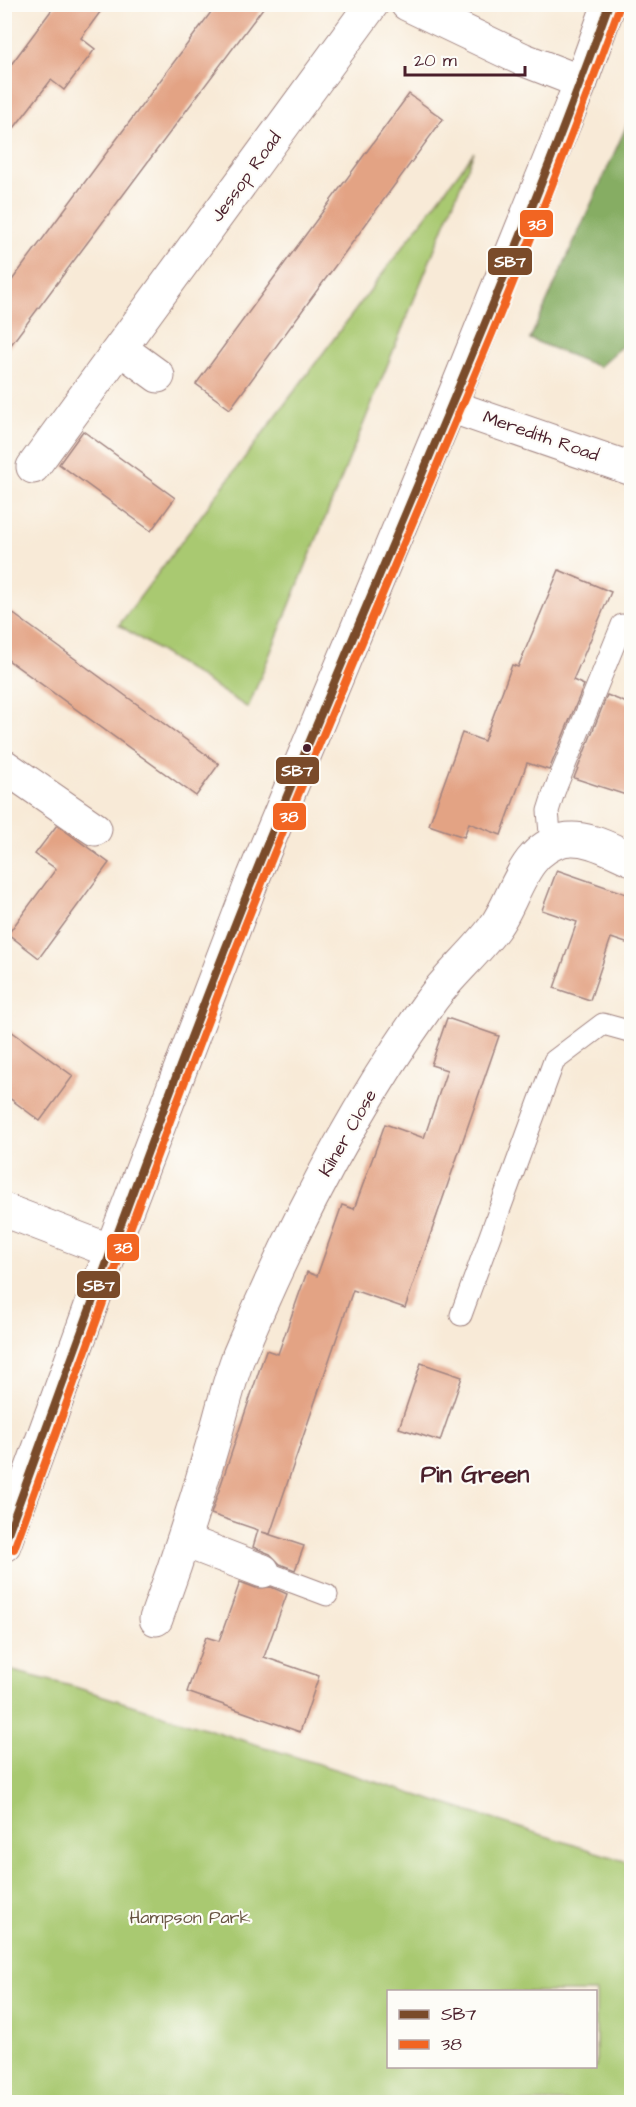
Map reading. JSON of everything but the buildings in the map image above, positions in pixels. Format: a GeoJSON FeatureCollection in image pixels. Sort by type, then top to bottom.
{"type":"FeatureCollection","features":[{"type":"Feature","properties":{"kind":"street","name":"Jessop Road"},"geometry":{"type":"LineString","coordinates":[[33,467],[121,350],[372,4]]}},
{"type":"Feature","properties":{"kind":"street"},"geometry":{"type":"LineString","coordinates":[[407,4],[522,59],[581,82]]}},
{"type":"Feature","properties":{"kind":"street"},"geometry":{"type":"LineString","coordinates":[[4,1545],[111,1251],[254,876],[450,406],[581,82],[609,4]]}},
{"type":"Feature","properties":{"kind":"street"},"geometry":{"type":"LineString","coordinates":[[121,350],[158,376]]}},
{"type":"Feature","properties":{"kind":"street","name":"Meredith Road"},"geometry":{"type":"LineString","coordinates":[[450,406],[632,469]]}},
{"type":"Feature","properties":{"kind":"street"},"geometry":{"type":"LineString","coordinates":[[8,777],[95,829]]}},
{"type":"Feature","properties":{"kind":"street"},"geometry":{"type":"LineString","coordinates":[[551,844],[563,840],[590,841],[632,859]]}},
{"type":"Feature","properties":{"kind":"street","name":"Kilner Close"},"geometry":{"type":"LineString","coordinates":[[156,1619],[184,1541],[238,1358],[309,1201],[403,1040],[432,998],[493,929],[509,906],[529,861],[551,844]]}},
{"type":"Feature","properties":{"kind":"street"},"geometry":{"type":"LineString","coordinates":[[4,1210],[111,1251]]}},
{"type":"Feature","properties":{"kind":"street"},"geometry":{"type":"LineString","coordinates":[[184,1541],[263,1571]]}},
{"type":"Feature","properties":{"kind":"lane"},"geometry":{"type":"LineString","coordinates":[[551,844],[548,811],[554,792],[622,625]]}},
{"type":"Feature","properties":{"kind":"lane"},"geometry":{"type":"LineString","coordinates":[[461,1315],[554,1061],[603,1024],[632,1032]]}},
{"type":"Feature","properties":{"kind":"lane"},"geometry":{"type":"LineString","coordinates":[[263,1571],[327,1595]]}},
{"type":"Feature","properties":{"kind":"green space"},"geometry":{"type":"Polygon","coordinates":[[[631,116],[631,338],[599,367],[530,339],[631,116]]]}},
{"type":"Feature","properties":{"kind":"green space"},"geometry":{"type":"Polygon","coordinates":[[[474,152],[248,708],[119,625],[474,152]]]}},
{"type":"Feature","properties":{"kind":"green space","name":"Hampson Park"},"geometry":{"type":"Polygon","coordinates":[[[5,1669],[75,1687],[631,1863],[631,2102],[5,2102],[5,1669]]]}},
{"type":"Feature","properties":{"kind":"transit line","name":"SB7"},"geometry":{"type":"LineString","coordinates":[[4,1544],[222,957],[299,765],[525,224],[609,4]]}},
{"type":"Feature","properties":{"kind":"transit line","name":"38"},"geometry":{"type":"LineString","coordinates":[[14,1549],[136,1212],[231,961],[308,769],[491,336],[619,8]]}},
{"type":"Feature","properties":{"kind":"district","name":"Pin Green"},"geometry":{"type":"Point","coordinates":[475,1475]}}]}
